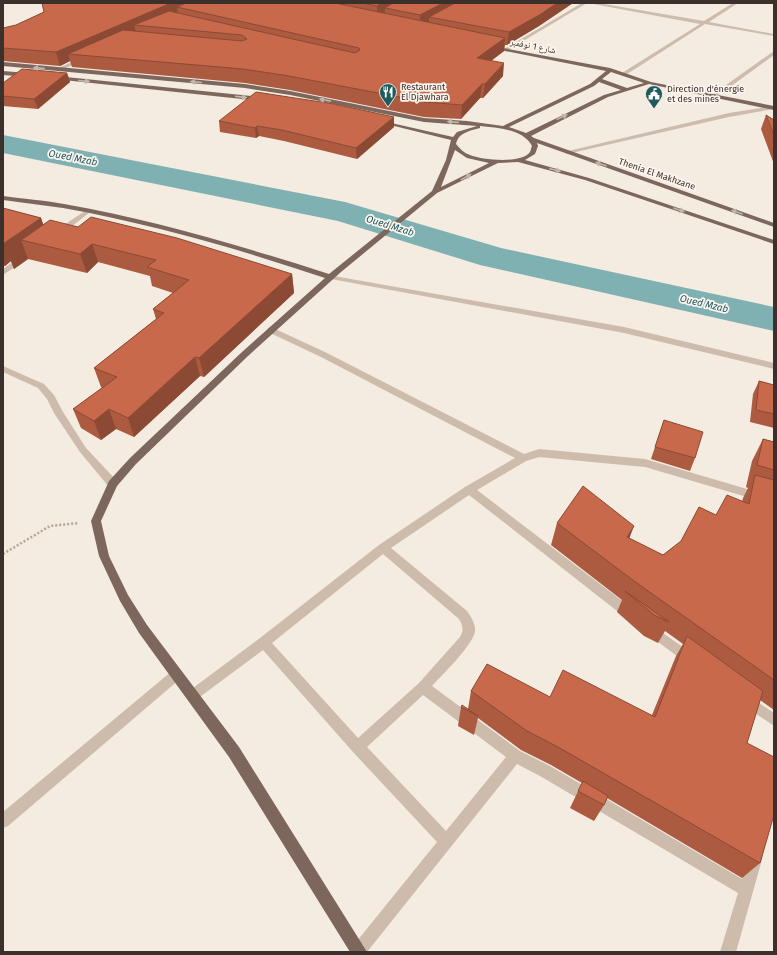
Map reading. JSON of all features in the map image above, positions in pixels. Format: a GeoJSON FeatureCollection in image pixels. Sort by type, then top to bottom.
{"type":"FeatureCollection","features":[{"type":"Feature","properties":{"kind":"main road","name":"شارع 1 نوفمبر"},"geometry":{"type":"LineString","coordinates":[[484,45],[610,70],[650,83],[773,108]]}},
{"type":"Feature","properties":{"kind":"main road"},"geometry":{"type":"LineString","coordinates":[[3,64],[246,86],[424,120],[505,127],[527,135],[533,140],[535,146],[533,152],[518,160],[496,162],[479,160],[467,156],[458,151],[454,142]]}},
{"type":"Feature","properties":{"kind":"main road"},"geometry":{"type":"LineString","coordinates":[[505,127],[599,80],[610,70]]}},
{"type":"Feature","properties":{"kind":"main road"},"geometry":{"type":"LineString","coordinates":[[3,73],[35,76]]}},
{"type":"Feature","properties":{"kind":"main road"},"geometry":{"type":"LineString","coordinates":[[50,78],[193,91],[270,101]]}},
{"type":"Feature","properties":{"kind":"main road"},"geometry":{"type":"LineString","coordinates":[[599,80],[625,89]]}},
{"type":"Feature","properties":{"kind":"main road"},"geometry":{"type":"LineString","coordinates":[[527,135],[606,96],[625,89],[650,83]]}},
{"type":"Feature","properties":{"kind":"main road"},"geometry":{"type":"LineString","coordinates":[[372,119],[454,142]]}},
{"type":"Feature","properties":{"kind":"main road"},"geometry":{"type":"LineString","coordinates":[[435,192],[443,175],[454,142],[459,133],[468,129],[492,126]]}},
{"type":"Feature","properties":{"kind":"main road","name":"Thenia El Makhzane"},"geometry":{"type":"LineString","coordinates":[[533,140],[774,225]]}},
{"type":"Feature","properties":{"kind":"main road"},"geometry":{"type":"LineString","coordinates":[[518,160],[587,179],[774,242]]}},
{"type":"Feature","properties":{"kind":"main road"},"geometry":{"type":"LineString","coordinates":[[358,952],[234,752],[143,629],[124,598],[104,556],[96,521],[113,484],[133,461],[271,330],[335,274],[428,197],[435,192],[496,162]]}},
{"type":"Feature","properties":{"kind":"main road"},"geometry":{"type":"LineString","coordinates":[[3,198],[69,207],[175,230],[224,242],[335,274]]}},
{"type":"Feature","properties":{"kind":"street"},"geometry":{"type":"LineString","coordinates":[[506,50],[585,3]]}},
{"type":"Feature","properties":{"kind":"street"},"geometry":{"type":"LineString","coordinates":[[590,3],[774,35]]}},
{"type":"Feature","properties":{"kind":"street"},"geometry":{"type":"LineString","coordinates":[[624,74],[736,3]]}},
{"type":"Feature","properties":{"kind":"street"},"geometry":{"type":"LineString","coordinates":[[714,96],[774,53]]}},
{"type":"Feature","properties":{"kind":"street"},"geometry":{"type":"LineString","coordinates":[[59,69],[86,58]]}},
{"type":"Feature","properties":{"kind":"street"},"geometry":{"type":"LineString","coordinates":[[567,152],[729,114],[773,108]]}},
{"type":"Feature","properties":{"kind":"street"},"geometry":{"type":"LineString","coordinates":[[52,237],[88,211]]}},
{"type":"Feature","properties":{"kind":"street"},"geometry":{"type":"LineString","coordinates":[[3,273],[29,254]]}},
{"type":"Feature","properties":{"kind":"street"},"geometry":{"type":"LineString","coordinates":[[335,274],[624,330],[774,366]]}},
{"type":"Feature","properties":{"kind":"street"},"geometry":{"type":"LineString","coordinates":[[271,330],[324,355],[523,458]]}},
{"type":"Feature","properties":{"kind":"street"},"geometry":{"type":"LineString","coordinates":[[3,369],[41,386],[51,397],[59,413],[83,450],[113,484]]}},
{"type":"Feature","properties":{"kind":"street"},"geometry":{"type":"LineString","coordinates":[[193,695],[264,642],[383,548],[469,490],[523,458],[539,453],[645,463],[774,501]]}},
{"type":"Feature","properties":{"kind":"street"},"geometry":{"type":"LineString","coordinates":[[469,490],[699,666]]}},
{"type":"Feature","properties":{"kind":"street"},"geometry":{"type":"LineString","coordinates":[[358,748],[423,687],[464,641],[469,631],[468,624],[463,615],[383,548]]}},
{"type":"Feature","properties":{"kind":"street"},"geometry":{"type":"LineString","coordinates":[[264,642],[358,748],[446,841]]}},
{"type":"Feature","properties":{"kind":"street"},"geometry":{"type":"LineString","coordinates":[[3,821],[176,675]]}},
{"type":"Feature","properties":{"kind":"street"},"geometry":{"type":"LineString","coordinates":[[423,687],[515,756],[546,771],[746,890]]}},
{"type":"Feature","properties":{"kind":"street"},"geometry":{"type":"LineString","coordinates":[[736,693],[774,720]]}},
{"type":"Feature","properties":{"kind":"street"},"geometry":{"type":"LineString","coordinates":[[358,952],[515,756]]}},
{"type":"Feature","properties":{"kind":"street"},"geometry":{"type":"LineString","coordinates":[[728,952],[761,842]]}},
{"type":"Feature","properties":{"kind":"path"},"geometry":{"type":"LineString","coordinates":[[3,554],[50,526],[96,521]]}},
{"type":"Feature","properties":{"kind":"building"},"geometry":{"type":"Polygon","coordinates":[[[42,3],[171,3],[56,52],[3,48],[3,28],[16,25],[44,12],[42,3]]]}},
{"type":"Feature","properties":{"kind":"building"},"geometry":{"type":"Polygon","coordinates":[[[186,3],[335,3],[505,38],[477,58],[504,63],[485,84],[482,84],[462,105],[425,102],[289,76],[243,69],[68,54],[123,30],[242,41],[247,39],[242,35],[134,25],[169,11],[355,53],[360,50],[359,48],[177,7],[186,3]]]}},
{"type":"Feature","properties":{"kind":"building"},"geometry":{"type":"Polygon","coordinates":[[[362,3],[382,3],[377,6],[362,3]]]}},
{"type":"Feature","properties":{"kind":"building"},"geometry":{"type":"Polygon","coordinates":[[[393,3],[443,3],[420,15],[385,8],[393,3]]]}},
{"type":"Feature","properties":{"kind":"building"},"geometry":{"type":"Polygon","coordinates":[[[455,3],[557,3],[509,32],[429,17],[455,3]]]}},
{"type":"Feature","properties":{"kind":"building"},"geometry":{"type":"Polygon","coordinates":[[[22,69],[67,73],[34,99],[3,96],[3,83],[22,69]]]}},
{"type":"Feature","properties":{"kind":"building"},"geometry":{"type":"Polygon","coordinates":[[[256,92],[334,104],[394,117],[356,148],[282,130],[257,126],[255,128],[219,121],[256,92]]]}},
{"type":"Feature","properties":{"kind":"building"},"geometry":{"type":"Polygon","coordinates":[[[766,115],[774,120],[774,135],[766,115]]]}},
{"type":"Feature","properties":{"kind":"building"},"geometry":{"type":"Polygon","coordinates":[[[3,208],[41,218],[3,244],[3,208]]]}},
{"type":"Feature","properties":{"kind":"building"},"geometry":{"type":"Polygon","coordinates":[[[91,217],[177,238],[292,274],[199,358],[195,357],[128,418],[109,409],[94,421],[73,409],[117,377],[94,368],[164,313],[153,309],[189,280],[147,267],[156,260],[92,244],[80,254],[21,240],[50,220],[78,227],[91,217]]]}},
{"type":"Feature","properties":{"kind":"building"},"geometry":{"type":"Polygon","coordinates":[[[759,381],[774,385],[774,414],[756,410],[759,381]]]}},
{"type":"Feature","properties":{"kind":"building"},"geometry":{"type":"Polygon","coordinates":[[[664,420],[703,432],[695,458],[655,447],[664,420]]]}},
{"type":"Feature","properties":{"kind":"building"},"geometry":{"type":"Polygon","coordinates":[[[763,439],[774,442],[774,470],[757,465],[763,439]]]}},
{"type":"Feature","properties":{"kind":"building"},"geometry":{"type":"Polygon","coordinates":[[[755,475],[774,480],[774,680],[634,581],[557,523],[583,486],[634,526],[627,537],[663,555],[681,541],[699,507],[716,515],[727,495],[749,504],[755,475]]]}},
{"type":"Feature","properties":{"kind":"building"},"geometry":{"type":"Polygon","coordinates":[[[625,591],[669,622],[654,615],[625,591]]]}},
{"type":"Feature","properties":{"kind":"building"},"geometry":{"type":"Polygon","coordinates":[[[687,636],[763,691],[747,743],[774,757],[774,815],[760,863],[558,747],[527,731],[471,691],[487,664],[550,697],[563,670],[655,717],[687,636]]]}},
{"type":"Feature","properties":{"kind":"building"},"geometry":{"type":"Polygon","coordinates":[[[462,705],[478,716],[461,707],[462,705]]]}},
{"type":"Feature","properties":{"kind":"building"},"geometry":{"type":"Polygon","coordinates":[[[583,781],[608,796],[604,805],[578,791],[583,781]]]}},
{"type":"Feature","properties":{"kind":"waterway","name":"Oued Mzab"},"geometry":{"type":"LineString","coordinates":[[3,144],[345,212],[493,257],[774,319]]}},
{"type":"Feature","properties":{"kind":"place","name":"Restaurant El Djawhara"},"geometry":{"type":"Point","coordinates":[388,107]}},
{"type":"Feature","properties":{"kind":"place","name":"Direction d'énergie et des mines"},"geometry":{"type":"Point","coordinates":[654,109]}}]}
